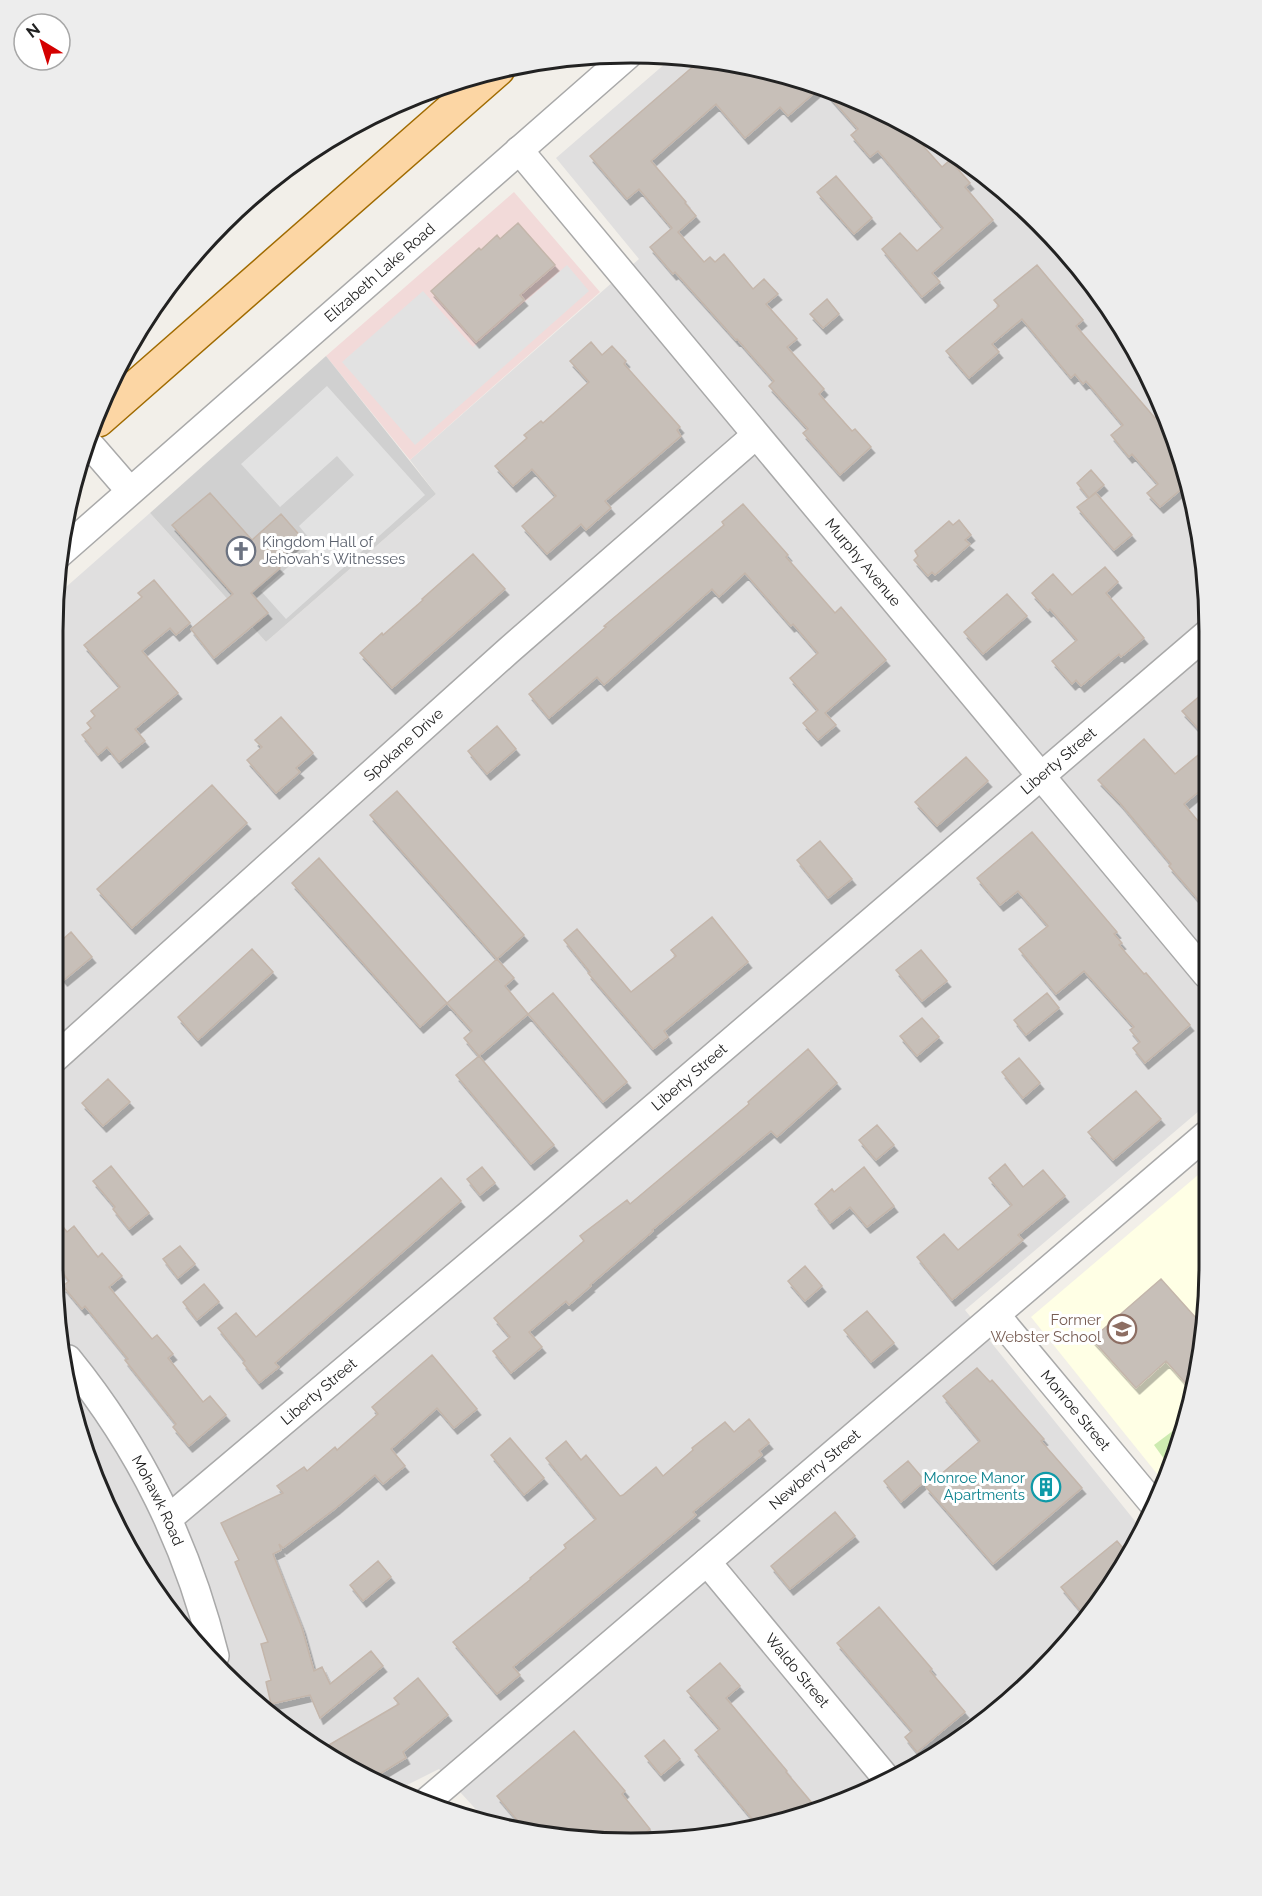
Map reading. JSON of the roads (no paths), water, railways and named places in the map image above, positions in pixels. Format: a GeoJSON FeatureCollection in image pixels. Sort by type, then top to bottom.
{"type":"FeatureCollection","features":[{"type":"Feature","properties":{"kind":"main road"},"geometry":{"type":"LineString","coordinates":[[106,414],[483,82]]}},
{"type":"Feature","properties":{"kind":"street","name":"Elizabeth Lake Road"},"geometry":{"type":"LineString","coordinates":[[70,544],[618,63]]}},
{"type":"Feature","properties":{"kind":"street","name":"Murphy Avenue"},"geometry":{"type":"LineString","coordinates":[[519,150],[1199,966]]}},
{"type":"Feature","properties":{"kind":"street","name":"Spokane Drive"},"geometry":{"type":"LineString","coordinates":[[63,1051],[508,651],[756,435]]}},
{"type":"Feature","properties":{"kind":"street"},"geometry":{"type":"LineString","coordinates":[[93,448],[130,491]]}},
{"type":"Feature","properties":{"kind":"street","name":"Liberty Street"},"geometry":{"type":"LineString","coordinates":[[169,1518],[584,1168],[1199,641]]}},
{"type":"Feature","properties":{"kind":"street","name":"Newberry Street"},"geometry":{"type":"LineString","coordinates":[[433,1797],[1199,1141]]}},
{"type":"Feature","properties":{"kind":"street","name":"Monroe Street"},"geometry":{"type":"LineString","coordinates":[[996,1315],[1148,1498]]}},
{"type":"Feature","properties":{"kind":"street","name":"Mohawk Road"},"geometry":{"type":"LineString","coordinates":[[72,1365],[120,1429],[143,1466],[169,1518],[192,1577],[213,1650]]}},
{"type":"Feature","properties":{"kind":"street","name":"Waldo Street"},"geometry":{"type":"LineString","coordinates":[[707,1562],[882,1774]]}},
{"type":"Feature","properties":{"kind":"place","name":"Kingdom Hall of Jehovah's Witnesses"},"geometry":{"type":"Point","coordinates":[241,551]}},
{"type":"Feature","properties":{"kind":"place","name":"Former Webster School"},"geometry":{"type":"Point","coordinates":[1122,1329]}},
{"type":"Feature","properties":{"kind":"place","name":"Monroe Manor Apartments"},"geometry":{"type":"Point","coordinates":[1046,1487]}}]}
